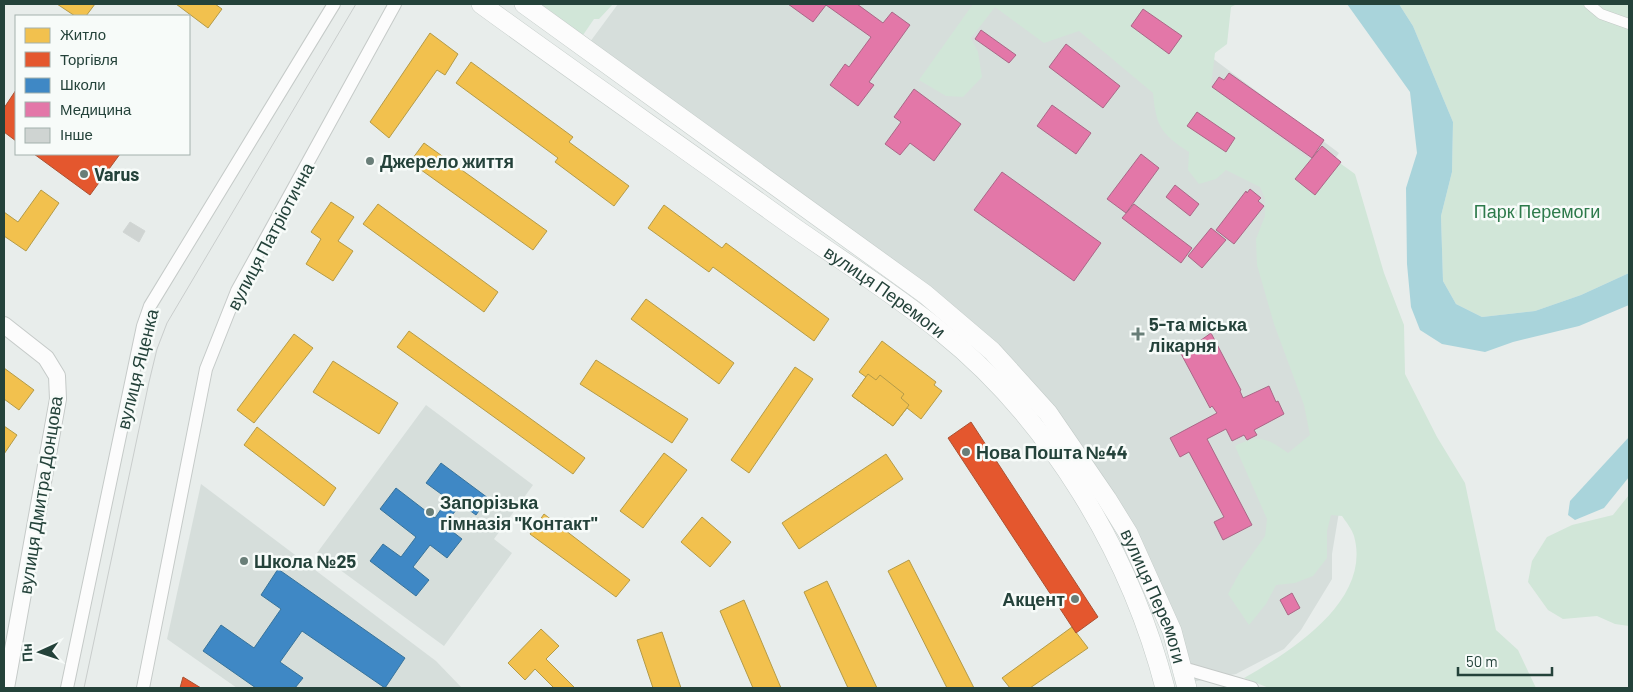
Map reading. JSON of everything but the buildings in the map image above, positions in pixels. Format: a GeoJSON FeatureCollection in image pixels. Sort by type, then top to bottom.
{"type":"FeatureCollection","features":[{"type":"Feature","properties":{"kind":"main road","name":"вулиця Перемоги"},"geometry":{"type":"LineString","coordinates":[[480,4],[579,76],[883,287],[941,332],[1000,388],[1056,456],[1082,495],[1124,573],[1157,655],[1165,688]]}},
{"type":"Feature","properties":{"kind":"main road","name":"вулиця Перемоги"},"geometry":{"type":"LineString","coordinates":[[524,4],[925,294],[992,351],[1048,414],[1107,499],[1150,578],[1172,631],[1186,681]]}},
{"type":"Feature","properties":{"kind":"main road"},"geometry":{"type":"LineString","coordinates":[[579,76],[594,55]]}},
{"type":"Feature","properties":{"kind":"street","name":"вулиця Яценка"},"geometry":{"type":"LineString","coordinates":[[67,688],[143,326],[150,306],[334,4]]}},
{"type":"Feature","properties":{"kind":"street","name":"вулиця Патріотична"},"geometry":{"type":"LineString","coordinates":[[143,688],[206,369],[237,291],[395,4]]}},
{"type":"Feature","properties":{"kind":"street"},"geometry":{"type":"LineString","coordinates":[[1588,4],[1601,14],[1629,24]]}},
{"type":"Feature","properties":{"kind":"street","name":"вулиця Дмитра Донцова"},"geometry":{"type":"LineString","coordinates":[[4,325],[46,358],[57,376],[58,399],[6,688]]}},
{"type":"Feature","properties":{"kind":"street"},"geometry":{"type":"LineString","coordinates":[[1186,681],[1190,670],[1252,688]]}},
{"type":"Feature","properties":{"kind":"shaded area","name":"5-та міська лікарня"},"geometry":{"type":"Polygon","coordinates":[[[618,4],[1140,4],[1339,153],[1275,241],[1347,464],[1332,554],[1332,579],[1301,630],[1284,649],[1236,674],[1186,683],[1128,533],[992,351],[587,46],[618,4]]]}},
{"type":"Feature","properties":{"kind":"shaded area","name":"Запорізька гімназія \"Контакт\""},"geometry":{"type":"Polygon","coordinates":[[[426,405],[533,485],[494,539],[512,553],[444,646],[317,553],[426,405]]]}},
{"type":"Feature","properties":{"kind":"shaded area","name":"Школа №25"},"geometry":{"type":"Polygon","coordinates":[[[201,484],[436,661],[462,688],[237,688],[167,639],[201,484]]]}},
{"type":"Feature","properties":{"kind":"green space"},"geometry":{"type":"Polygon","coordinates":[[[541,4],[613,4],[599,19],[594,19],[583,35],[541,4]]]}},
{"type":"Feature","properties":{"kind":"green space"},"geometry":{"type":"Polygon","coordinates":[[[973,4],[1237,4],[1231,7],[1227,44],[1215,53],[1211,86],[1309,159],[1309,174],[1337,161],[1355,174],[1384,273],[1404,325],[1405,374],[1437,437],[1465,483],[1496,630],[1518,650],[1536,688],[1269,688],[1244,678],[1284,653],[1324,621],[1340,602],[1351,581],[1356,559],[1354,536],[1350,528],[1342,516],[1331,515],[1327,531],[1327,558],[1313,576],[1295,583],[1276,585],[1266,604],[1249,625],[1228,594],[1241,570],[1265,536],[1267,519],[1235,446],[1250,440],[1263,439],[1275,444],[1288,453],[1310,435],[1304,405],[1274,324],[1257,265],[1256,239],[1265,216],[1265,199],[1260,187],[1226,170],[1216,179],[1199,184],[1188,170],[1189,152],[1166,134],[1158,121],[1153,93],[1079,31],[1044,43],[995,7],[971,38],[978,52],[982,77],[963,97],[946,96],[919,80],[973,4]]]}},
{"type":"Feature","properties":{"kind":"green space","name":"Парк Перемоги"},"geometry":{"type":"Polygon","coordinates":[[[1399,4],[1629,4],[1629,273],[1581,295],[1535,311],[1482,317],[1456,304],[1443,281],[1441,216],[1452,172],[1453,122],[1413,26],[1399,4]]]}},
{"type":"Feature","properties":{"kind":"green space"},"geometry":{"type":"Polygon","coordinates":[[[1629,495],[1629,626],[1615,624],[1597,616],[1563,619],[1548,610],[1528,582],[1532,561],[1547,537],[1572,525],[1613,515],[1629,495]]]}},
{"type":"Feature","properties":{"kind":"water"},"geometry":{"type":"Polygon","coordinates":[[[1347,4],[1399,4],[1413,26],[1453,122],[1452,172],[1441,216],[1443,281],[1456,304],[1482,317],[1535,311],[1581,295],[1629,273],[1629,305],[1579,326],[1513,342],[1485,352],[1442,344],[1420,330],[1411,307],[1407,264],[1406,188],[1417,153],[1410,92],[1347,4]]]}},
{"type":"Feature","properties":{"kind":"water"},"geometry":{"type":"Polygon","coordinates":[[[1629,437],[1629,477],[1604,508],[1575,520],[1568,515],[1570,501],[1629,437]]]}},
{"type":"Feature","properties":{"kind":"tram line"},"geometry":{"type":"LineString","coordinates":[[84,688],[149,382],[157,349],[167,323],[356,4]]}},
{"type":"Feature","properties":{"kind":"place","name":"Джерело життя"},"geometry":{"type":"Point","coordinates":[370,161]}},
{"type":"Feature","properties":{"kind":"place","name":"Varus"},"geometry":{"type":"Point","coordinates":[84,174]}},
{"type":"Feature","properties":{"kind":"place","name":"5-та міська лікарня"},"geometry":{"type":"Point","coordinates":[1138,334]}},
{"type":"Feature","properties":{"kind":"place","name":"Нова Пошта №44"},"geometry":{"type":"Point","coordinates":[966,452]}},
{"type":"Feature","properties":{"kind":"place","name":"Запорізька гімназія \"Контакт\""},"geometry":{"type":"Point","coordinates":[430,512]}},
{"type":"Feature","properties":{"kind":"place","name":"Школа №25"},"geometry":{"type":"Point","coordinates":[244,561]}},
{"type":"Feature","properties":{"kind":"place","name":"Акцент"},"geometry":{"type":"Point","coordinates":[1075,599]}}]}
